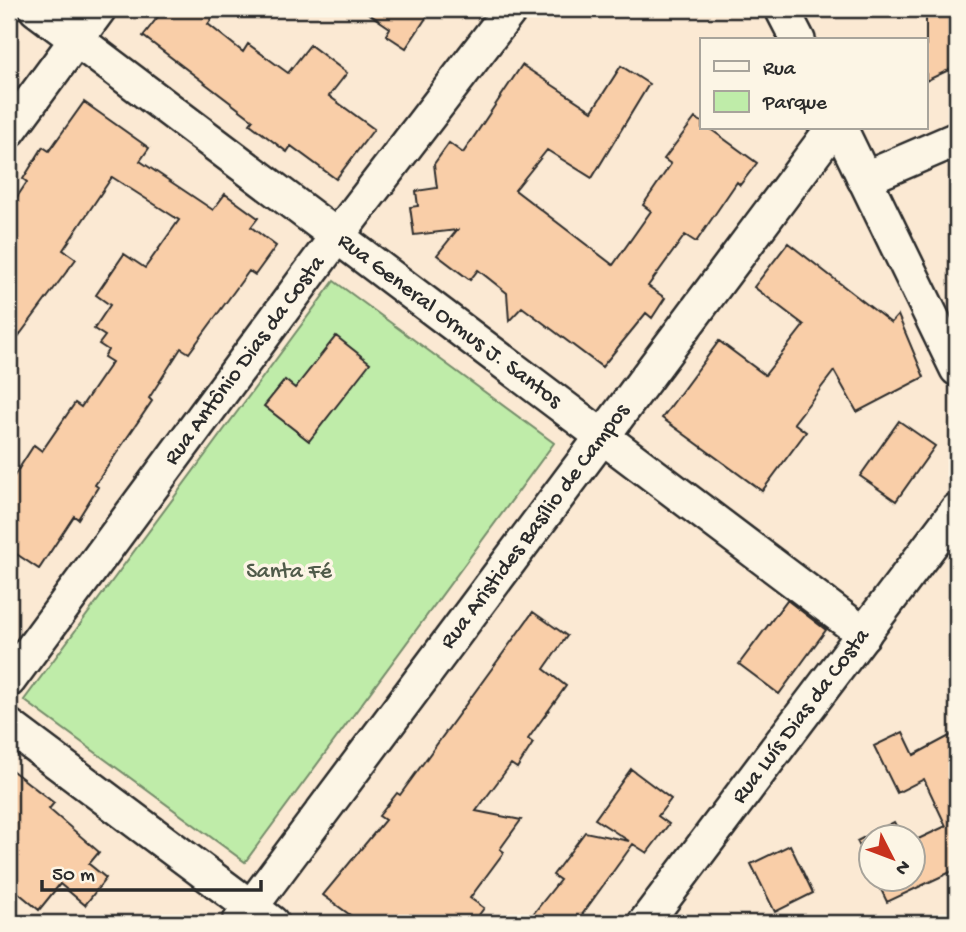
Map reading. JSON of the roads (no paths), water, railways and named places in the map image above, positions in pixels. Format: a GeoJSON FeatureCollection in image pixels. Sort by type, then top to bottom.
{"type":"FeatureCollection","features":[{"type":"Feature","properties":{"kind":"street","name":"Rua General Ormus J. Santos"},"geometry":{"type":"LineString","coordinates":[[36,9],[864,634]]}},
{"type":"Feature","properties":{"kind":"street"},"geometry":{"type":"LineString","coordinates":[[9,131],[99,9]]}},
{"type":"Feature","properties":{"kind":"street","name":"Rua Antônio Dias da Costa"},"geometry":{"type":"LineString","coordinates":[[9,680],[337,236],[511,9]]}},
{"type":"Feature","properties":{"kind":"street"},"geometry":{"type":"LineString","coordinates":[[782,9],[797,38]]}},
{"type":"Feature","properties":{"kind":"street","name":"Rua Aristides Basílio de Campos"},"geometry":{"type":"LineString","coordinates":[[254,918],[601,436],[831,130]]}},
{"type":"Feature","properties":{"kind":"street"},"geometry":{"type":"LineString","coordinates":[[841,130],[957,369]]}},
{"type":"Feature","properties":{"kind":"street"},"geometry":{"type":"LineString","coordinates":[[864,179],[957,139]]}},
{"type":"Feature","properties":{"kind":"street","name":"Rua Luís Dias da Costa"},"geometry":{"type":"LineString","coordinates":[[645,923],[957,510]]}},
{"type":"Feature","properties":{"kind":"street"},"geometry":{"type":"LineString","coordinates":[[9,726],[254,918]]}},
{"type":"Feature","properties":{"kind":"park label","name":"Santa Fé"},"geometry":{"type":"Point","coordinates":[289,572]}}]}
